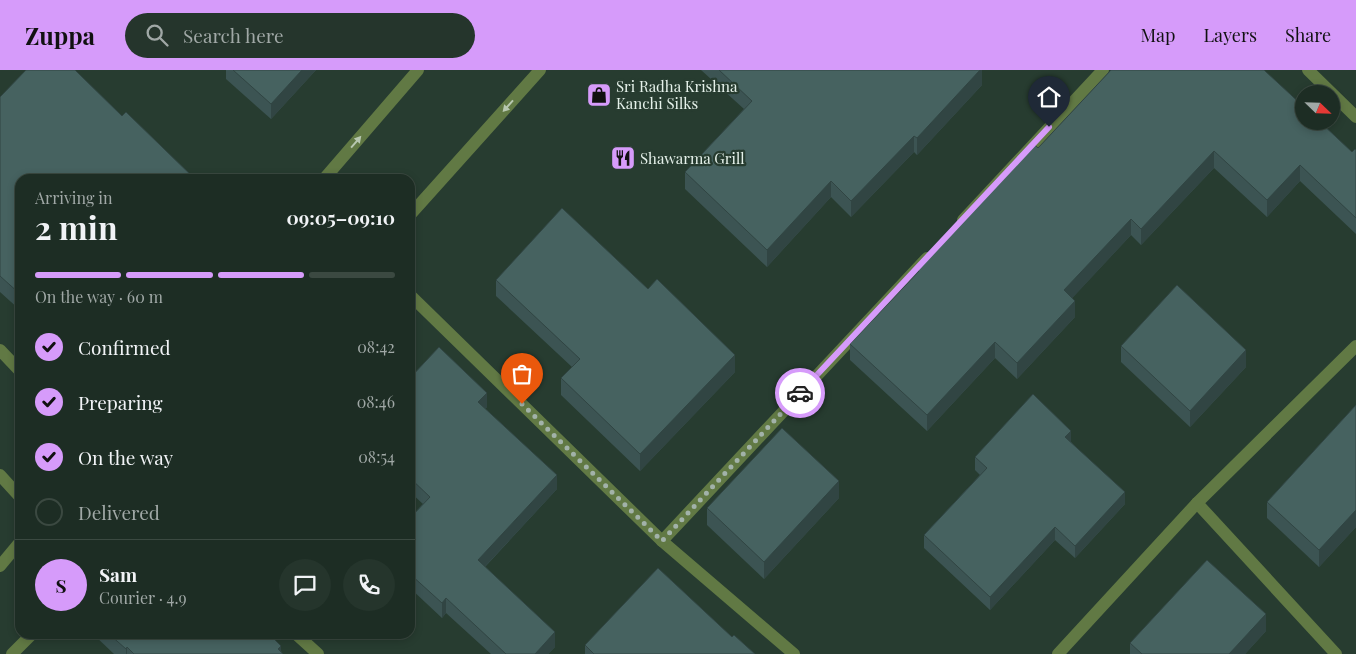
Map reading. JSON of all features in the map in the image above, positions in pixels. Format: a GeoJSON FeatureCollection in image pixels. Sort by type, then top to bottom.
{"type":"FeatureCollection","features":[{"type":"Feature","properties":{"kind":"street"},"geometry":{"type":"LineString","coordinates":[[328,174],[418,70]]}},
{"type":"Feature","properties":{"kind":"street"},"geometry":{"type":"LineString","coordinates":[[415,209],[540,70]]}},
{"type":"Feature","properties":{"kind":"street"},"geometry":{"type":"LineString","coordinates":[[954,229],[1103,70]]}},
{"type":"Feature","properties":{"kind":"street"},"geometry":{"type":"LineString","coordinates":[[1308,70],[1356,117]]}},
{"type":"Feature","properties":{"kind":"street"},"geometry":{"type":"LineString","coordinates":[[662,541],[933,251]]}},
{"type":"Feature","properties":{"kind":"street"},"geometry":{"type":"LineString","coordinates":[[415,300],[662,541],[794,654]]}},
{"type":"Feature","properties":{"kind":"street"},"geometry":{"type":"LineString","coordinates":[[1058,654],[1197,503],[1356,346]]}},
{"type":"Feature","properties":{"kind":"street"},"geometry":{"type":"LineString","coordinates":[[0,350],[15,366]]}},
{"type":"Feature","properties":{"kind":"street"},"geometry":{"type":"LineString","coordinates":[[0,475],[15,492]]}},
{"type":"Feature","properties":{"kind":"street"},"geometry":{"type":"LineString","coordinates":[[1197,503],[1336,654]]}},
{"type":"Feature","properties":{"kind":"street"},"geometry":{"type":"LineString","coordinates":[[0,566],[15,548]]}},
{"type":"Feature","properties":{"kind":"street"},"geometry":{"type":"LineString","coordinates":[[12,654],[27,639]]}},
{"type":"Feature","properties":{"kind":"street"},"geometry":{"type":"LineString","coordinates":[[302,639],[318,654]]}},
{"type":"Feature","properties":{"kind":"building"},"geometry":{"type":"Polygon","coordinates":[[[26,70],[75,70],[122,116],[126,112],[190,174],[15,174],[15,290],[0,276],[0,97],[26,70]]]}},
{"type":"Feature","properties":{"kind":"building"},"geometry":{"type":"Polygon","coordinates":[[[233,70],[302,70],[271,104],[233,70]]]}},
{"type":"Feature","properties":{"kind":"building"},"geometry":{"type":"Polygon","coordinates":[[[719,70],[980,70],[917,138],[914,136],[851,201],[831,181],[767,250],[685,172],[752,101],[719,70]]]}},
{"type":"Feature","properties":{"kind":"building"},"geometry":{"type":"Polygon","coordinates":[[[1111,70],[1264,70],[1295,99],[1295,130],[1329,130],[1352,152],[1356,150],[1356,218],[1300,165],[1267,200],[1214,151],[1141,229],[1131,219],[1064,290],[1075,301],[1017,363],[995,342],[927,415],[850,344],[919,271],[916,268],[973,206],[976,208],[1035,145],[1038,148],[1111,70]]]}},
{"type":"Feature","properties":{"kind":"building"},"geometry":{"type":"Polygon","coordinates":[[[562,208],[648,289],[657,279],[735,355],[640,454],[561,378],[580,359],[496,280],[562,208]]]}},
{"type":"Feature","properties":{"kind":"building"},"geometry":{"type":"Polygon","coordinates":[[[1177,285],[1246,350],[1190,411],[1121,346],[1177,285]]]}},
{"type":"Feature","properties":{"kind":"building"},"geometry":{"type":"Polygon","coordinates":[[[439,347],[487,393],[478,402],[557,475],[478,560],[555,632],[535,654],[506,654],[446,598],[442,603],[415,579],[415,513],[430,497],[415,483],[415,373],[439,347]]]}},
{"type":"Feature","properties":{"kind":"building"},"geometry":{"type":"Polygon","coordinates":[[[1033,394],[1071,431],[1065,437],[1125,492],[1075,546],[1055,527],[990,597],[924,535],[987,468],[975,457],[1033,394]]]}},
{"type":"Feature","properties":{"kind":"building"},"geometry":{"type":"Polygon","coordinates":[[[1356,405],[1356,510],[1319,550],[1267,502],[1356,405]]]}},
{"type":"Feature","properties":{"kind":"building"},"geometry":{"type":"Polygon","coordinates":[[[782,428],[839,481],[764,562],[707,508],[782,428]]]}},
{"type":"Feature","properties":{"kind":"building"},"geometry":{"type":"Polygon","coordinates":[[[1207,560],[1266,614],[1229,654],[1142,654],[1130,643],[1207,560]]]}},
{"type":"Feature","properties":{"kind":"building"},"geometry":{"type":"Polygon","coordinates":[[[658,568],[732,637],[734,635],[755,654],[594,654],[585,645],[658,568]]]}},
{"type":"Feature","properties":{"kind":"building"},"geometry":{"type":"Polygon","coordinates":[[[115,639],[274,639],[281,646],[278,649],[283,654],[134,654],[127,647],[126,649],[115,639]]]}},
{"type":"Feature","properties":{"kind":"way so far"},"geometry":{"type":"LineString","coordinates":[[522,404],[662,541],[800,393]]}},
{"type":"Feature","properties":{"kind":"place","name":"Sri Radha Krishna Kanchi Silks"},"geometry":{"type":"Point","coordinates":[599,95]}},
{"type":"Feature","properties":{"kind":"place","name":"Shawarma Grill"},"geometry":{"type":"Point","coordinates":[623,158]}},
{"type":"Feature","properties":{"kind":"route"},"geometry":{"type":"LineString","coordinates":[[800,393],[1049,127]]}}]}
